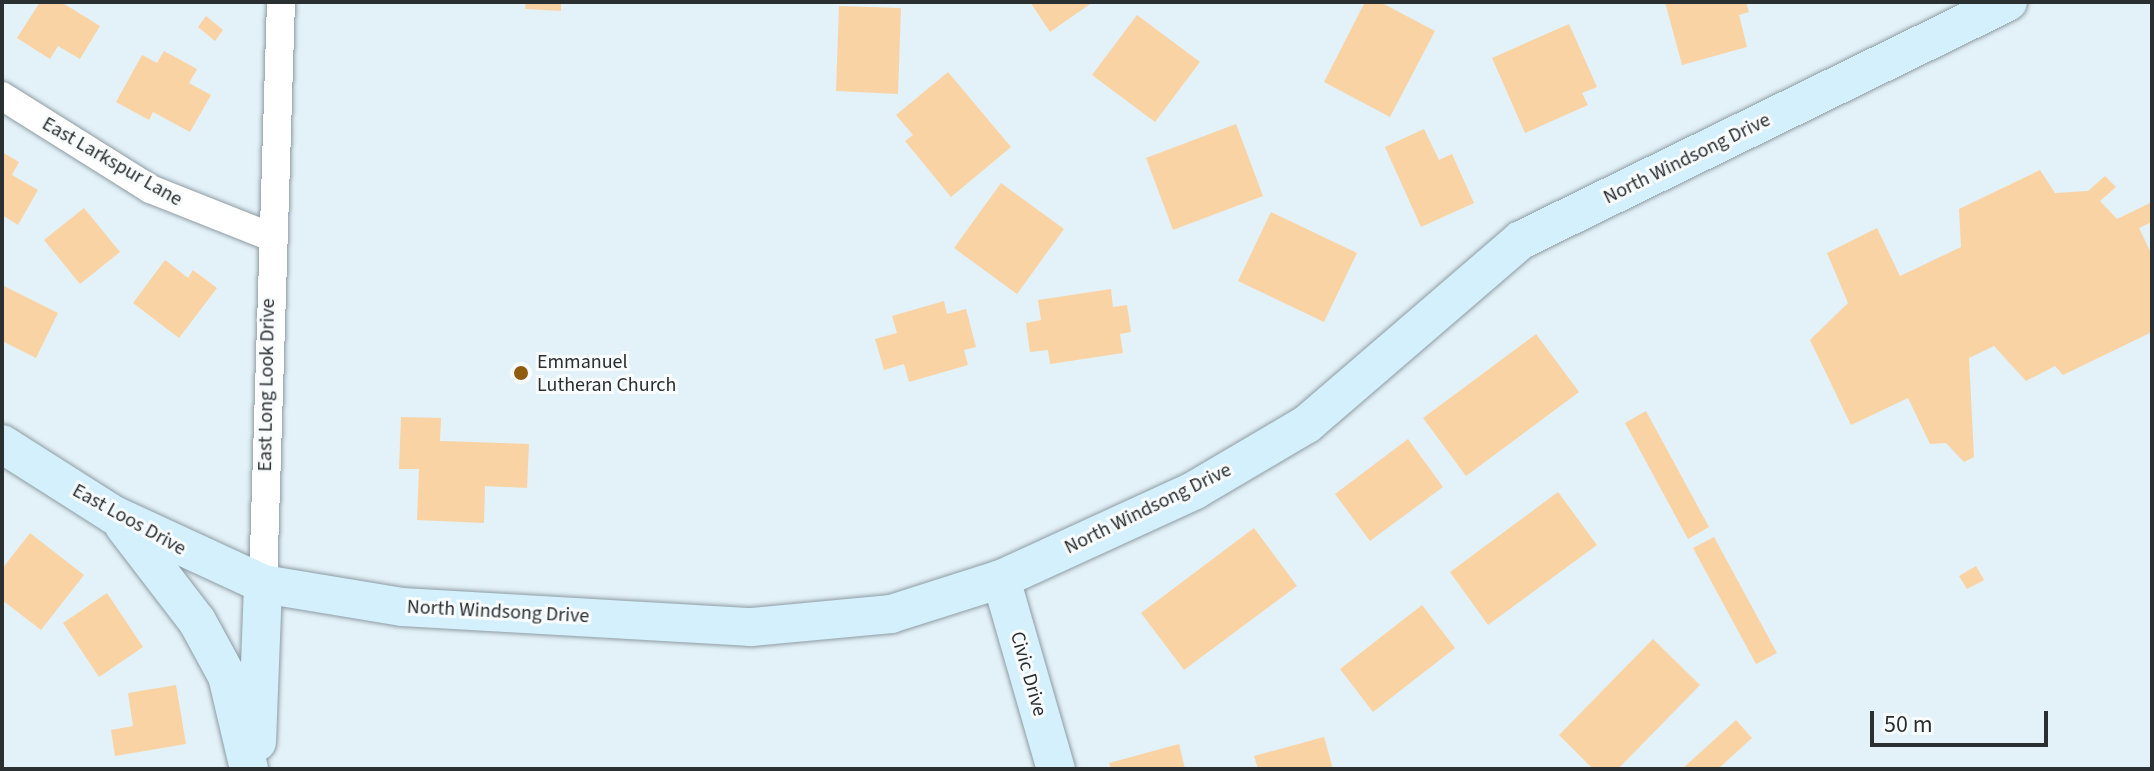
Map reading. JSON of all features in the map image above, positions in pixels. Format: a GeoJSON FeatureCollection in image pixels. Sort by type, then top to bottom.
{"type":"FeatureCollection","features":[{"type":"Feature","properties":{"kind":"street","name":"East Long Look Drive"},"geometry":{"type":"LineString","coordinates":[[256,769],[281,2]]}},
{"type":"Feature","properties":{"kind":"street","name":"North Windsong Drive"},"geometry":{"type":"LineString","coordinates":[[263,584],[402,607],[751,627],[891,614],[1001,579],[1195,490],[1307,424],[1521,240],[2008,2]]}},
{"type":"Feature","properties":{"kind":"street","name":"East Larkspur Lane"},"geometry":{"type":"LineString","coordinates":[[2,96],[150,189],[222,222],[271,237]]}},
{"type":"Feature","properties":{"kind":"street","name":"East Loos Drive"},"geometry":{"type":"LineString","coordinates":[[2,444],[114,515],[263,584]]}},
{"type":"Feature","properties":{"kind":"street"},"geometry":{"type":"LineString","coordinates":[[114,515],[197,621],[227,676],[249,769]]}},
{"type":"Feature","properties":{"kind":"street","name":"Civic Drive"},"geometry":{"type":"LineString","coordinates":[[1001,579],[1056,769]]}},
{"type":"Feature","properties":{"kind":"building"},"geometry":{"type":"Polygon","coordinates":[[[40,2],[61,2],[100,26],[80,59],[58,46],[50,59],[17,38],[40,2]]]}},
{"type":"Feature","properties":{"kind":"building"},"geometry":{"type":"Polygon","coordinates":[[[526,2],[561,2],[561,11],[525,9],[526,2]]]}},
{"type":"Feature","properties":{"kind":"building"},"geometry":{"type":"Polygon","coordinates":[[[1030,2],[1093,2],[1050,32],[1030,2]]]}},
{"type":"Feature","properties":{"kind":"building"},"geometry":{"type":"Polygon","coordinates":[[[1365,2],[1380,2],[1435,31],[1390,117],[1324,82],[1365,2]]]}},
{"type":"Feature","properties":{"kind":"building"},"geometry":{"type":"Polygon","coordinates":[[[1665,2],[1746,2],[1749,12],[1739,15],[1747,47],[1682,65],[1665,2]]]}},
{"type":"Feature","properties":{"kind":"building"},"geometry":{"type":"Polygon","coordinates":[[[839,6],[901,8],[898,94],[836,91],[839,6]]]}},
{"type":"Feature","properties":{"kind":"building"},"geometry":{"type":"Polygon","coordinates":[[[1137,15],[1200,62],[1155,122],[1092,75],[1137,15]]]}},
{"type":"Feature","properties":{"kind":"building"},"geometry":{"type":"Polygon","coordinates":[[[206,16],[223,30],[215,41],[198,27],[206,16]]]}},
{"type":"Feature","properties":{"kind":"building"},"geometry":{"type":"Polygon","coordinates":[[[1569,24],[1597,87],[1582,93],[1588,105],[1525,133],[1492,58],[1569,24]]]}},
{"type":"Feature","properties":{"kind":"building"},"geometry":{"type":"Polygon","coordinates":[[[164,51],[197,69],[189,83],[211,95],[190,132],[153,112],[149,120],[116,102],[142,55],[157,63],[164,51]]]}},
{"type":"Feature","properties":{"kind":"building"},"geometry":{"type":"Polygon","coordinates":[[[948,72],[1011,147],[951,197],[905,141],[913,135],[896,115],[948,72]]]}},
{"type":"Feature","properties":{"kind":"building"},"geometry":{"type":"Polygon","coordinates":[[[1236,124],[1263,196],[1173,230],[1146,158],[1236,124]]]}},
{"type":"Feature","properties":{"kind":"building"},"geometry":{"type":"Polygon","coordinates":[[[1424,129],[1439,160],[1452,154],[1474,203],[1421,227],[1385,147],[1424,129]]]}},
{"type":"Feature","properties":{"kind":"building"},"geometry":{"type":"Polygon","coordinates":[[[2,152],[19,162],[12,175],[38,190],[18,225],[2,215],[2,152]]]}},
{"type":"Feature","properties":{"kind":"building"},"geometry":{"type":"Polygon","coordinates":[[[2040,170],[2055,193],[2088,191],[2105,176],[2116,187],[2100,201],[2117,219],[2152,202],[2152,222],[2139,228],[2152,255],[2152,332],[2063,375],[2055,366],[2026,381],[1994,346],[1969,358],[1974,457],[1964,462],[1946,443],[1930,444],[1908,398],[1851,425],[1810,340],[1848,303],[1827,253],[1877,228],[1900,276],[1961,247],[1959,209],[2040,170]]]}},
{"type":"Feature","properties":{"kind":"building"},"geometry":{"type":"Polygon","coordinates":[[[1001,183],[1064,229],[1017,294],[954,248],[1001,183]]]}},
{"type":"Feature","properties":{"kind":"building"},"geometry":{"type":"Polygon","coordinates":[[[84,208],[120,252],[80,284],[44,240],[84,208]]]}},
{"type":"Feature","properties":{"kind":"building"},"geometry":{"type":"Polygon","coordinates":[[[1271,212],[1357,253],[1324,322],[1238,281],[1271,212]]]}},
{"type":"Feature","properties":{"kind":"building"},"geometry":{"type":"Polygon","coordinates":[[[165,260],[188,278],[193,270],[217,288],[179,338],[133,303],[165,260]]]}},
{"type":"Feature","properties":{"kind":"building"},"geometry":{"type":"Polygon","coordinates":[[[4,286],[58,313],[36,358],[2,341],[4,286]]]}},
{"type":"Feature","properties":{"kind":"building"},"geometry":{"type":"Polygon","coordinates":[[[1111,289],[1113,307],[1127,305],[1131,332],[1120,334],[1123,353],[1050,364],[1048,350],[1030,352],[1026,323],[1041,320],[1038,300],[1111,289]]]}},
{"type":"Feature","properties":{"kind":"building"},"geometry":{"type":"Polygon","coordinates":[[[944,301],[947,314],[966,309],[976,347],[964,350],[968,365],[909,382],[904,364],[884,370],[875,339],[897,333],[892,316],[944,301]]]}},
{"type":"Feature","properties":{"kind":"building"},"geometry":{"type":"Polygon","coordinates":[[[1536,334],[1579,392],[1466,476],[1423,418],[1536,334]]]}},
{"type":"Feature","properties":{"kind":"building"},"geometry":{"type":"Polygon","coordinates":[[[1646,411],[1709,527],[1688,539],[1625,423],[1646,411]]]}},
{"type":"Feature","properties":{"kind":"building"},"geometry":{"type":"Polygon","coordinates":[[[401,417],[441,418],[440,441],[529,444],[527,488],[485,486],[484,523],[417,520],[419,469],[399,469],[401,417]]]}},
{"type":"Feature","properties":{"kind":"building"},"geometry":{"type":"Polygon","coordinates":[[[1408,439],[1443,487],[1370,541],[1335,494],[1408,439]]]}},
{"type":"Feature","properties":{"kind":"building"},"geometry":{"type":"Polygon","coordinates":[[[1558,492],[1597,545],[1488,625],[1450,572],[1558,492]]]}},
{"type":"Feature","properties":{"kind":"building"},"geometry":{"type":"Polygon","coordinates":[[[1254,528],[1297,586],[1184,670],[1141,613],[1254,528]]]}},
{"type":"Feature","properties":{"kind":"building"},"geometry":{"type":"Polygon","coordinates":[[[30,533],[84,575],[41,630],[2,600],[2,569],[30,533]]]}},
{"type":"Feature","properties":{"kind":"building"},"geometry":{"type":"Polygon","coordinates":[[[1714,537],[1777,653],[1756,664],[1693,548],[1714,537]]]}},
{"type":"Feature","properties":{"kind":"building"},"geometry":{"type":"Polygon","coordinates":[[[1976,566],[1984,580],[1967,589],[1959,576],[1976,566]]]}},
{"type":"Feature","properties":{"kind":"building"},"geometry":{"type":"Polygon","coordinates":[[[107,593],[143,647],[99,677],[63,623],[107,593]]]}},
{"type":"Feature","properties":{"kind":"building"},"geometry":{"type":"Polygon","coordinates":[[[1422,605],[1455,648],[1373,712],[1340,669],[1422,605]]]}},
{"type":"Feature","properties":{"kind":"building"},"geometry":{"type":"Polygon","coordinates":[[[1653,639],[1700,685],[1618,769],[1593,769],[1559,735],[1653,639]]]}},
{"type":"Feature","properties":{"kind":"building"},"geometry":{"type":"Polygon","coordinates":[[[176,685],[186,744],[115,756],[111,730],[133,726],[128,693],[176,685]]]}},
{"type":"Feature","properties":{"kind":"building"},"geometry":{"type":"Polygon","coordinates":[[[1736,720],[1752,738],[1718,769],[1682,769],[1736,720]]]}},
{"type":"Feature","properties":{"kind":"building"},"geometry":{"type":"Polygon","coordinates":[[[1324,737],[1333,769],[1258,769],[1254,756],[1324,737]]]}},
{"type":"Feature","properties":{"kind":"building"},"geometry":{"type":"Polygon","coordinates":[[[1179,744],[1185,769],[1111,769],[1109,763],[1179,744]]]}},
{"type":"Feature","properties":{"kind":"place","name":"Emmanuel Lutheran Church"},"geometry":{"type":"Point","coordinates":[521,373]}}]}
